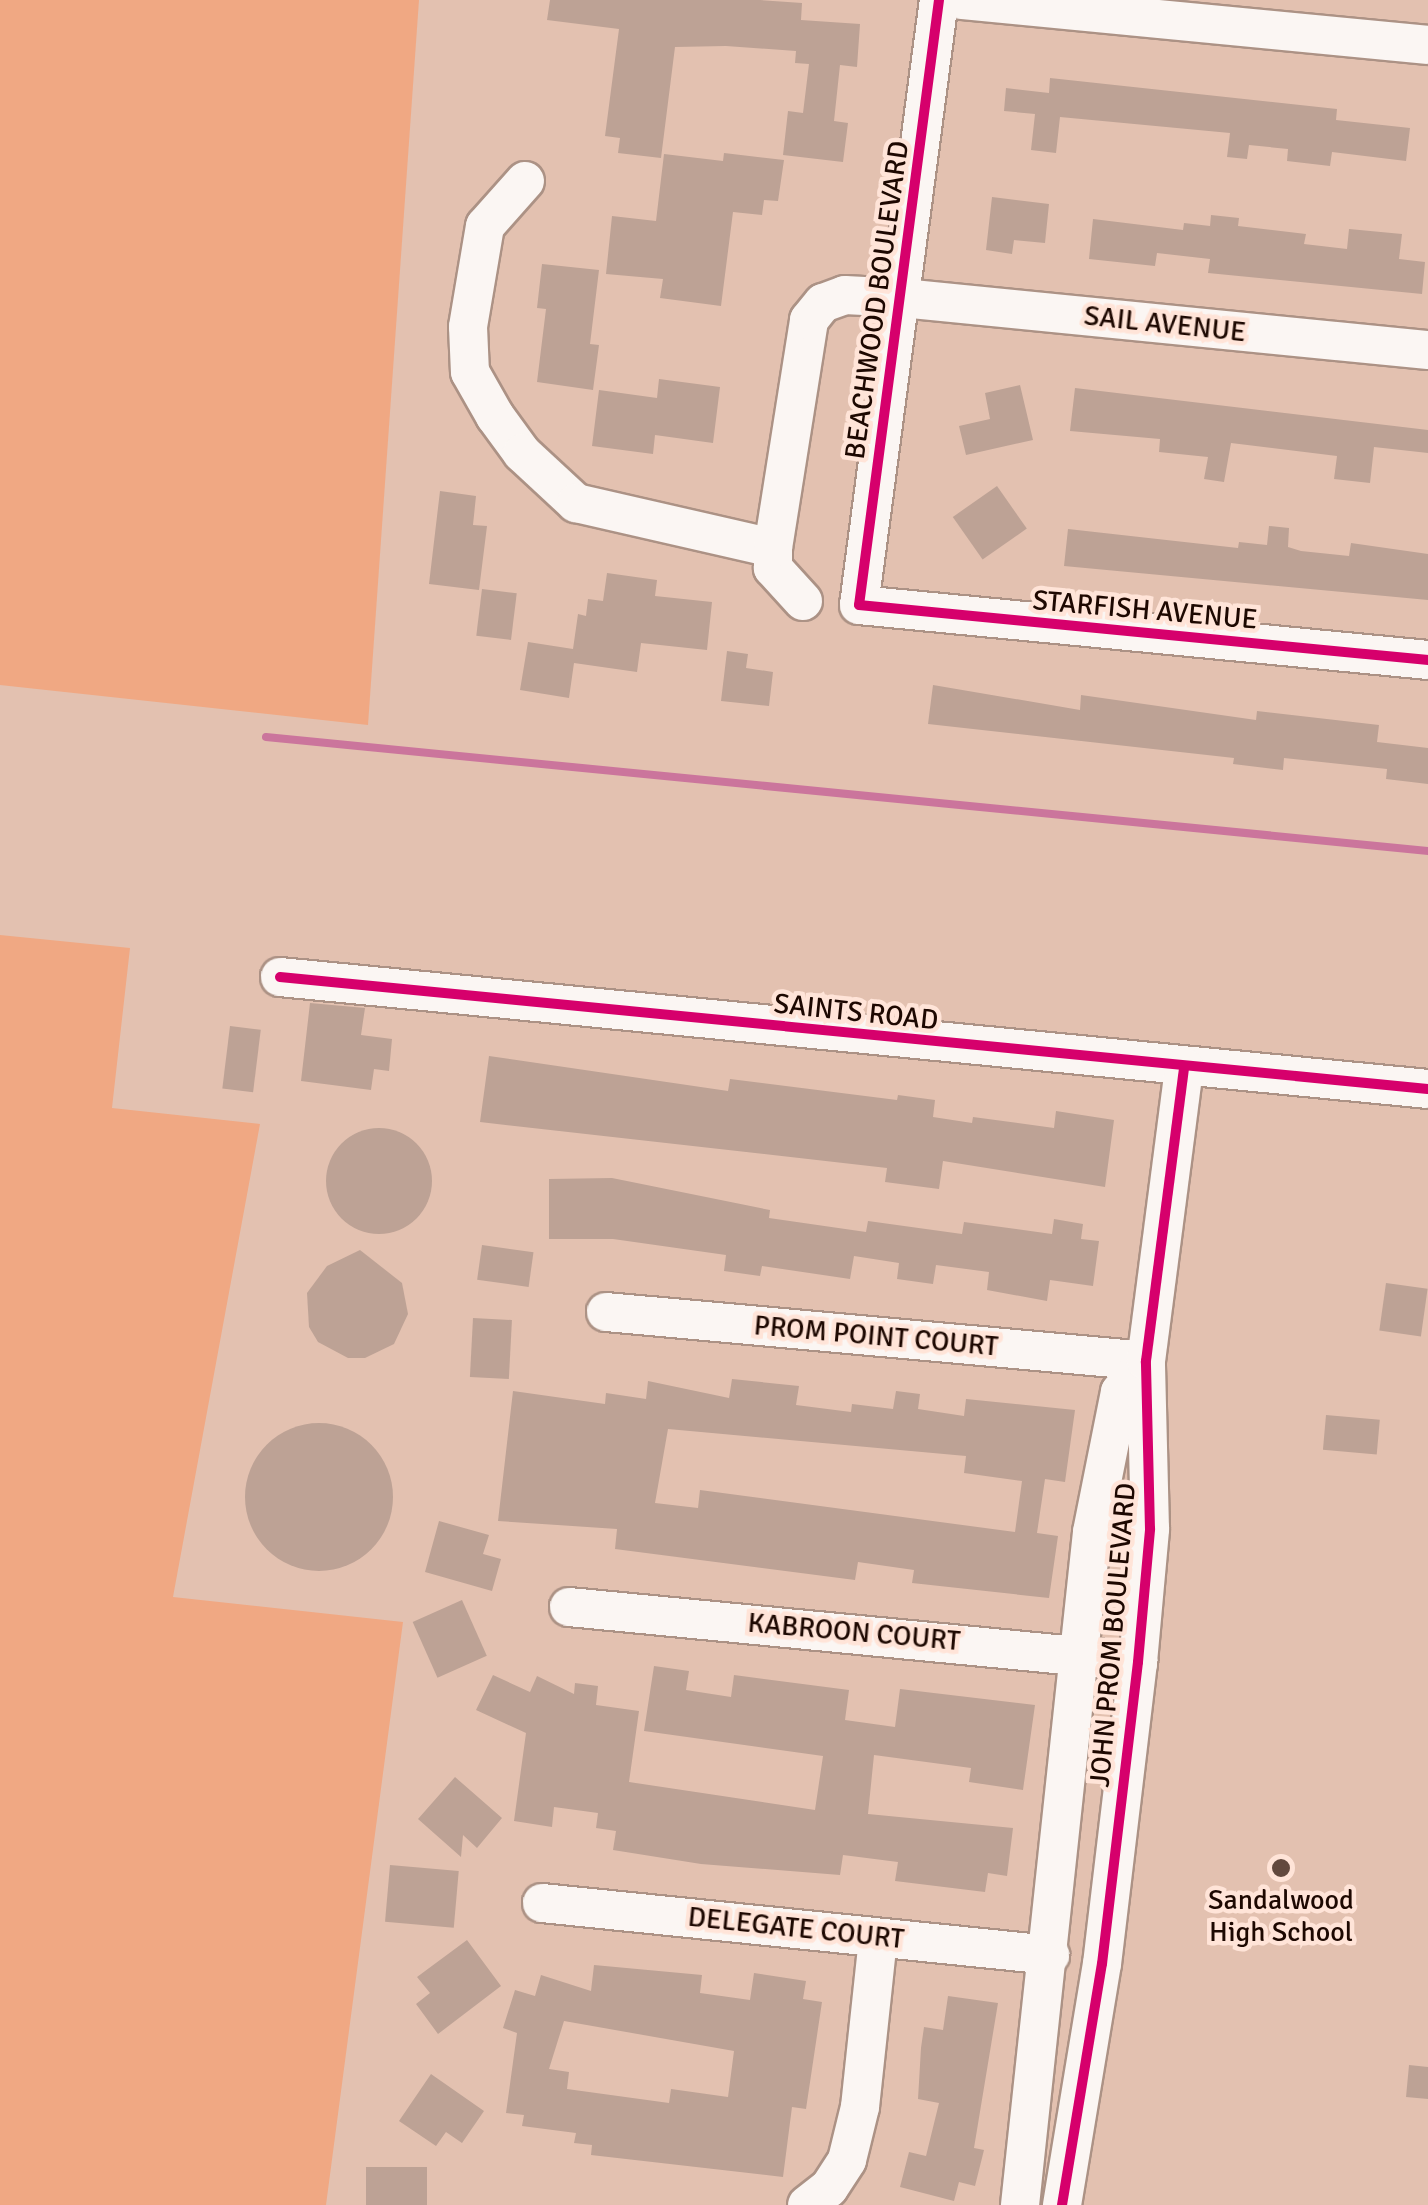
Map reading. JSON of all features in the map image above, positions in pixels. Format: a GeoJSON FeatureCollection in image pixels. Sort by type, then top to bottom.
{"type":"FeatureCollection","features":[{"type":"Feature","properties":{"kind":"street","name":"BEACHWOOD BOULEVARD"},"geometry":{"type":"LineString","coordinates":[[858,605],[939,0]]}},
{"type":"Feature","properties":{"kind":"street"},"geometry":{"type":"LineString","coordinates":[[961,0],[1428,46]]}},
{"type":"Feature","properties":{"kind":"street"},"geometry":{"type":"LineString","coordinates":[[525,181],[484,226],[468,328],[470,372],[495,416],[522,453],[576,503],[773,548],[772,568],[803,601]]}},
{"type":"Feature","properties":{"kind":"street","name":"SAIL AVENUE"},"geometry":{"type":"LineString","coordinates":[[773,548],[809,320],[823,303],[845,295],[1428,350]]}},
{"type":"Feature","properties":{"kind":"street","name":"STARFISH AVENUE"},"geometry":{"type":"LineString","coordinates":[[858,605],[1428,660]]}},
{"type":"Feature","properties":{"kind":"street","name":"SAINTS ROAD"},"geometry":{"type":"LineString","coordinates":[[280,977],[1428,1089]]}},
{"type":"Feature","properties":{"kind":"street","name":"JOHN PROM BOULEVARD"},"geometry":{"type":"LineString","coordinates":[[1062,2205],[1113,1873],[1138,1662],[1150,1529],[1146,1361],[1184,1067]]}},
{"type":"Feature","properties":{"kind":"street","name":"PROM POINT COURT"},"geometry":{"type":"LineString","coordinates":[[606,1312],[1146,1361]]}},
{"type":"Feature","properties":{"kind":"street","name":"JOHN PROM BOULEVARD"},"geometry":{"type":"LineString","coordinates":[[1020,2205],[1050,1955],[1092,1532],[1120,1392],[1146,1361]]}},
{"type":"Feature","properties":{"kind":"street","name":"KABROON COURT"},"geometry":{"type":"LineString","coordinates":[[569,1607],[1138,1662]]}},
{"type":"Feature","properties":{"kind":"street"},"geometry":{"type":"LineString","coordinates":[[1063,1832],[1082,1860],[1113,1873]]}},
{"type":"Feature","properties":{"kind":"street","name":"DELEGATE COURT"},"geometry":{"type":"LineString","coordinates":[[542,1902],[1050,1955]]}},
{"type":"Feature","properties":{"kind":"street"},"geometry":{"type":"LineString","coordinates":[[807,2205],[829,2188],[847,2160],[860,2107],[878,1938]]}},
{"type":"Feature","properties":{"kind":"shaded area"},"geometry":{"type":"Polygon","coordinates":[[[0,0],[419,0],[368,725],[0,685],[0,0]]]}},
{"type":"Feature","properties":{"kind":"shaded area"},"geometry":{"type":"Polygon","coordinates":[[[0,935],[130,948],[112,1108],[260,1124],[173,1597],[403,1622],[326,2205],[0,2205],[0,935]]]}},
{"type":"Feature","properties":{"kind":"building"},"geometry":{"type":"Polygon","coordinates":[[[550,0],[802,3],[801,20],[860,24],[857,67],[840,65],[834,121],[848,123],[843,162],[783,155],[788,111],[803,113],[809,64],[795,63],[796,51],[726,46],[675,47],[661,158],[618,153],[620,138],[605,136],[619,29],[547,20],[550,0]]]}},
{"type":"Feature","properties":{"kind":"building"},"geometry":{"type":"Polygon","coordinates":[[[1050,78],[1337,109],[1336,120],[1410,128],[1406,161],[1332,152],[1330,166],[1287,161],[1288,149],[1249,145],[1247,159],[1227,157],[1230,133],[1060,117],[1056,153],[1031,150],[1035,114],[1004,111],[1006,88],[1049,93],[1050,78]]]}},
{"type":"Feature","properties":{"kind":"building"},"geometry":{"type":"Polygon","coordinates":[[[724,153],[784,160],[778,201],[764,200],[762,215],[733,212],[721,306],[660,298],[663,279],[606,274],[612,216],[656,221],[664,154],[723,161],[724,153]]]}},
{"type":"Feature","properties":{"kind":"building"},"geometry":{"type":"Polygon","coordinates":[[[992,197],[1049,204],[1045,243],[1014,240],[1012,254],[986,250],[992,197]]]}},
{"type":"Feature","properties":{"kind":"building"},"geometry":{"type":"Polygon","coordinates":[[[1211,215],[1239,218],[1238,226],[1306,234],[1304,244],[1347,249],[1349,229],[1402,234],[1399,259],[1425,262],[1422,294],[1208,273],[1210,259],[1157,253],[1155,266],[1089,259],[1093,219],[1183,230],[1184,223],[1210,226],[1211,215]]]}},
{"type":"Feature","properties":{"kind":"building"},"geometry":{"type":"Polygon","coordinates":[[[542,264],[599,270],[590,344],[599,345],[593,390],[537,382],[546,309],[537,308],[542,264]]]}},
{"type":"Feature","properties":{"kind":"building"},"geometry":{"type":"Polygon","coordinates":[[[659,379],[720,387],[713,443],[655,435],[653,454],[592,446],[599,390],[657,398],[659,379]]]}},
{"type":"Feature","properties":{"kind":"building"},"geometry":{"type":"Polygon","coordinates":[[[1020,385],[1033,440],[966,455],[959,426],[990,419],[985,393],[1020,385]]]}},
{"type":"Feature","properties":{"kind":"building"},"geometry":{"type":"Polygon","coordinates":[[[1075,388],[1428,430],[1428,453],[1374,447],[1370,483],[1334,479],[1337,456],[1231,443],[1224,482],[1204,479],[1208,457],[1159,452],[1160,439],[1070,431],[1075,388]]]}},
{"type":"Feature","properties":{"kind":"building"},"geometry":{"type":"Polygon","coordinates":[[[997,486],[1027,529],[983,560],[953,517],[997,486]]]}},
{"type":"Feature","properties":{"kind":"building"},"geometry":{"type":"Polygon","coordinates":[[[440,491],[476,496],[473,525],[487,526],[479,590],[429,584],[440,491]]]}},
{"type":"Feature","properties":{"kind":"building"},"geometry":{"type":"Polygon","coordinates":[[[1269,526],[1289,528],[1288,547],[1301,551],[1349,556],[1351,543],[1428,554],[1428,600],[1064,566],[1068,529],[1238,548],[1239,542],[1267,545],[1269,526]]]}},
{"type":"Feature","properties":{"kind":"building"},"geometry":{"type":"Polygon","coordinates":[[[607,573],[657,580],[655,596],[712,602],[707,650],[641,643],[637,672],[574,663],[569,698],[520,690],[528,642],[573,649],[578,614],[586,616],[588,599],[603,601],[607,573]]]}},
{"type":"Feature","properties":{"kind":"building"},"geometry":{"type":"Polygon","coordinates":[[[482,589],[517,593],[511,640],[476,636],[482,589]]]}},
{"type":"Feature","properties":{"kind":"building"},"geometry":{"type":"Polygon","coordinates":[[[727,651],[748,654],[746,668],[773,672],[769,706],[721,701],[727,651]]]}},
{"type":"Feature","properties":{"kind":"building"},"geometry":{"type":"Polygon","coordinates":[[[933,685],[1080,710],[1081,695],[1256,720],[1257,711],[1379,725],[1377,742],[1428,748],[1428,784],[1386,779],[1387,769],[1284,758],[1283,770],[1233,764],[1234,758],[928,724],[933,685]]]}},
{"type":"Feature","properties":{"kind":"building"},"geometry":{"type":"Polygon","coordinates":[[[310,1003],[365,1008],[361,1035],[392,1039],[389,1071],[374,1069],[371,1090],[301,1081],[310,1003]]]}},
{"type":"Feature","properties":{"kind":"building"},"geometry":{"type":"Polygon","coordinates":[[[230,1026],[261,1030],[253,1092],[222,1089],[230,1026]]]}},
{"type":"Feature","properties":{"kind":"building"},"geometry":{"type":"Polygon","coordinates":[[[489,1056],[728,1091],[730,1079],[897,1100],[898,1095],[935,1100],[933,1117],[972,1123],[973,1117],[1054,1128],[1056,1111],[1114,1120],[1105,1187],[943,1161],[939,1189],[885,1182],[887,1168],[480,1122],[489,1056]]]}},
{"type":"Feature","properties":{"kind":"building"},"geometry":{"type":"Polygon","coordinates":[[[379,1128],[399,1132],[416,1144],[428,1161],[432,1181],[428,1201],[416,1218],[399,1230],[379,1234],[359,1230],[342,1218],[330,1201],[326,1181],[330,1161],[342,1144],[359,1132],[379,1128]]]}},
{"type":"Feature","properties":{"kind":"building"},"geometry":{"type":"Polygon","coordinates":[[[612,1178],[770,1210],[769,1218],[866,1232],[868,1221],[962,1234],[964,1222],[1052,1234],[1054,1219],[1083,1224],[1081,1239],[1099,1241],[1093,1286],[1050,1280],[1047,1301],[987,1290],[989,1272],[936,1265],[933,1284],[897,1279],[899,1263],[854,1256],[850,1279],[762,1266],[760,1276],[724,1271],[726,1255],[613,1239],[549,1239],[549,1179],[612,1178]]]}},
{"type":"Feature","properties":{"kind":"building"},"geometry":{"type":"Polygon","coordinates":[[[482,1245],[533,1252],[529,1287],[477,1280],[482,1245]]]}},
{"type":"Feature","properties":{"kind":"building"},"geometry":{"type":"Polygon","coordinates":[[[360,1250],[402,1283],[408,1314],[394,1344],[365,1358],[348,1358],[318,1342],[309,1327],[307,1293],[327,1266],[360,1250]]]}},
{"type":"Feature","properties":{"kind":"building"},"geometry":{"type":"Polygon","coordinates":[[[1386,1283],[1428,1289],[1421,1336],[1379,1331],[1386,1283]]]}},
{"type":"Feature","properties":{"kind":"building"},"geometry":{"type":"Polygon","coordinates":[[[473,1318],[512,1320],[509,1379],[470,1377],[473,1318]]]}},
{"type":"Feature","properties":{"kind":"building"},"geometry":{"type":"Polygon","coordinates":[[[732,1379],[799,1386],[796,1405],[851,1412],[852,1404],[893,1409],[896,1391],[920,1394],[918,1409],[964,1416],[966,1399],[1075,1410],[1065,1482],[1045,1479],[1037,1533],[1058,1536],[1049,1598],[912,1583],[914,1570],[858,1562],[855,1580],[615,1549],[617,1529],[498,1521],[513,1391],[605,1404],[606,1393],[646,1399],[648,1381],[729,1398],[732,1379]],[[668,1429],[655,1503],[698,1508],[700,1490],[1015,1532],[1022,1481],[964,1473],[966,1456],[668,1429]]]}},
{"type":"Feature","properties":{"kind":"building"},"geometry":{"type":"Polygon","coordinates":[[[1326,1415],[1380,1420],[1377,1455],[1323,1450],[1326,1415]]]}},
{"type":"Feature","properties":{"kind":"building"},"geometry":{"type":"Polygon","coordinates":[[[319,1423],[347,1429],[371,1445],[387,1469],[393,1497],[387,1525],[371,1549],[347,1565],[319,1571],[291,1565],[267,1549],[251,1525],[245,1497],[251,1469],[267,1445],[291,1429],[319,1423]]]}},
{"type":"Feature","properties":{"kind":"building"},"geometry":{"type":"Polygon","coordinates":[[[439,1521],[489,1535],[483,1554],[501,1559],[492,1591],[425,1572],[439,1521]]]}},
{"type":"Feature","properties":{"kind":"building"},"geometry":{"type":"Polygon","coordinates":[[[462,1600],[487,1656],[437,1678],[413,1622],[462,1600]]]}},
{"type":"Feature","properties":{"kind":"building"},"geometry":{"type":"Polygon","coordinates":[[[654,1666],[689,1671],[686,1690],[731,1697],[734,1675],[849,1690],[845,1720],[895,1727],[900,1689],[1035,1705],[1023,1790],[969,1782],[971,1768],[874,1755],[868,1814],[1013,1828],[1007,1876],[988,1873],[985,1892],[895,1881],[898,1862],[843,1855],[840,1875],[701,1864],[613,1850],[616,1831],[596,1828],[598,1813],[554,1807],[552,1827],[514,1821],[526,1733],[476,1710],[493,1675],[530,1692],[537,1676],[574,1694],[575,1683],[598,1686],[596,1705],[639,1711],[629,1782],[815,1810],[823,1756],[644,1731],[654,1666]]]}},
{"type":"Feature","properties":{"kind":"building"},"geometry":{"type":"Polygon","coordinates":[[[455,1777],[502,1818],[477,1848],[463,1835],[461,1857],[418,1819],[455,1777]]]}},
{"type":"Feature","properties":{"kind":"building"},"geometry":{"type":"Polygon","coordinates":[[[390,1865],[459,1871],[454,1928],[385,1922],[390,1865]]]}},
{"type":"Feature","properties":{"kind":"building"},"geometry":{"type":"Polygon","coordinates":[[[467,1940],[501,1986],[438,2034],[416,2004],[430,1993],[417,1977],[467,1940]]]}},
{"type":"Feature","properties":{"kind":"building"},"geometry":{"type":"Polygon","coordinates":[[[594,1965],[702,1975],[700,1993],[750,2000],[754,1973],[806,1981],[803,1999],[822,2002],[806,2109],[792,2107],[783,2177],[591,2155],[592,2145],[574,2143],[576,2133],[522,2126],[524,2115],[506,2113],[517,2033],[503,2028],[515,1990],[535,1996],[541,1975],[591,1991],[594,1965]],[[564,2021],[549,2069],[569,2072],[567,2089],[669,2103],[671,2089],[728,2097],[734,2051],[564,2021]]]}},
{"type":"Feature","properties":{"kind":"building"},"geometry":{"type":"Polygon","coordinates":[[[948,1996],[998,2003],[974,2148],[984,2150],[975,2186],[959,2182],[954,2201],[900,2187],[909,2152],[926,2156],[939,2103],[918,2099],[921,2048],[924,2027],[943,2030],[948,1996]]]}},
{"type":"Feature","properties":{"kind":"building"},"geometry":{"type":"Polygon","coordinates":[[[1409,2065],[1428,2067],[1428,2099],[1406,2097],[1409,2065]]]}},
{"type":"Feature","properties":{"kind":"building"},"geometry":{"type":"Polygon","coordinates":[[[431,2074],[484,2111],[462,2143],[446,2132],[436,2146],[399,2121],[431,2074]]]}},
{"type":"Feature","properties":{"kind":"building"},"geometry":{"type":"Polygon","coordinates":[[[366,2167],[427,2167],[427,2205],[366,2205],[366,2167]]]}},
{"type":"Feature","properties":{"kind":"waterway"},"geometry":{"type":"LineString","coordinates":[[266,737],[1428,851]]}},
{"type":"Feature","properties":{"kind":"cycle path"},"geometry":{"type":"LineString","coordinates":[[939,0],[859,605],[1428,660]]}},
{"type":"Feature","properties":{"kind":"cycle path"},"geometry":{"type":"LineString","coordinates":[[280,977],[1428,1089]]}},
{"type":"Feature","properties":{"kind":"cycle path"},"geometry":{"type":"LineString","coordinates":[[1062,2205],[1102,1964],[1138,1662],[1150,1529],[1146,1361],[1184,1067]]}},
{"type":"Feature","properties":{"kind":"place","name":"Sandalwood High School"},"geometry":{"type":"Point","coordinates":[1281,1868]}}]}
